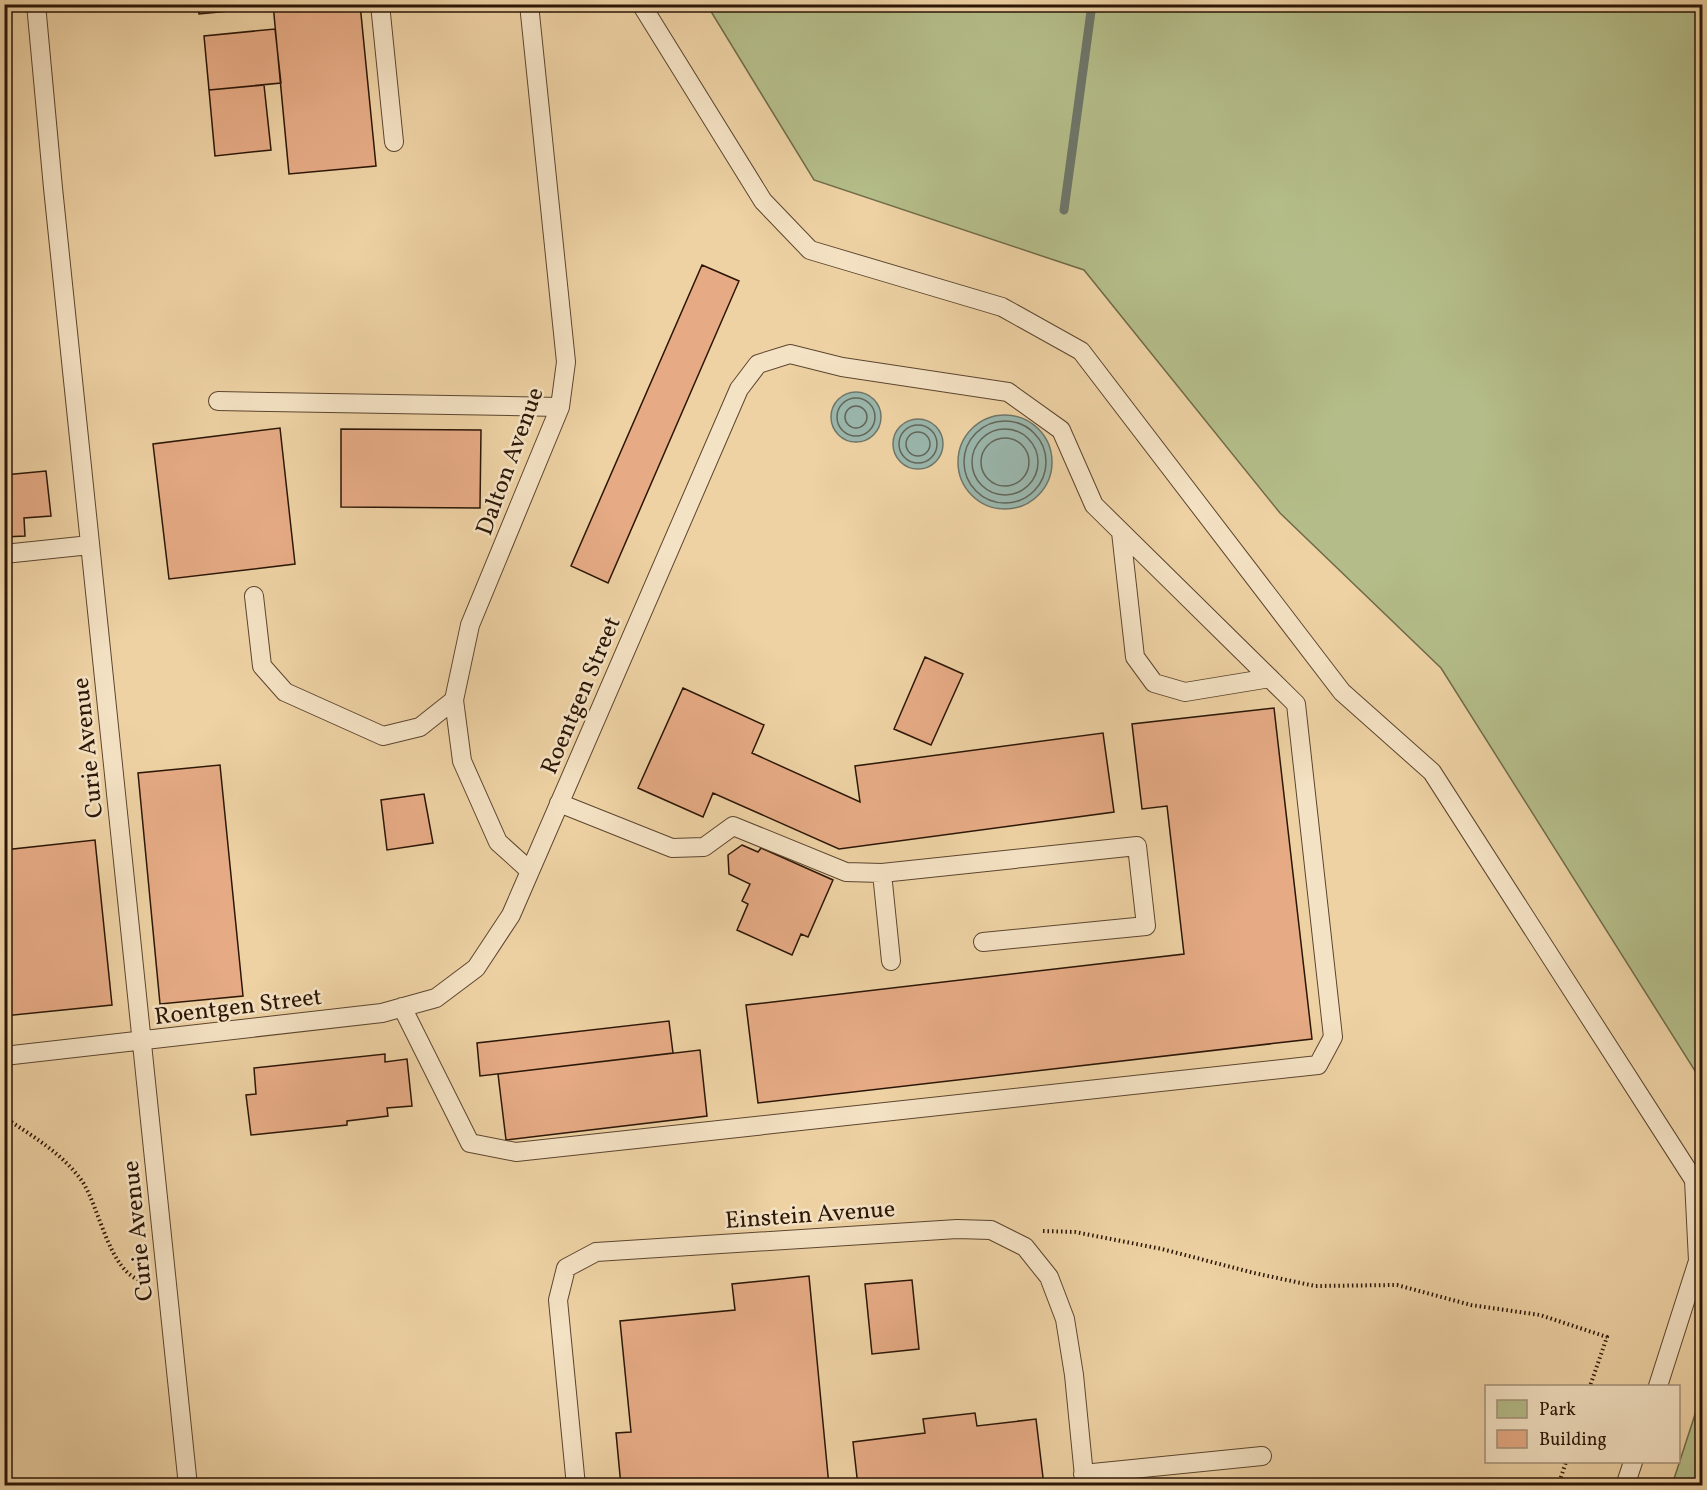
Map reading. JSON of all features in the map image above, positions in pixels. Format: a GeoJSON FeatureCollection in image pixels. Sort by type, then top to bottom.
{"type":"FeatureCollection","features":[{"type":"Feature","properties":{"kind":"lane","name":"Curie Avenue"},"geometry":{"type":"LineString","coordinates":[[36,4],[188,1485]]}},
{"type":"Feature","properties":{"kind":"lane"},"geometry":{"type":"LineString","coordinates":[[380,4],[394,142]]}},
{"type":"Feature","properties":{"kind":"lane","name":"Dalton Avenue"},"geometry":{"type":"LineString","coordinates":[[529,4],[566,362],[560,407],[470,625],[454,700],[462,761],[498,842],[530,871]]}},
{"type":"Feature","properties":{"kind":"lane"},"geometry":{"type":"LineString","coordinates":[[641,4],[763,201],[810,250],[1002,307],[1081,351],[1342,692],[1432,772],[1694,1180],[1698,1261],[1658,1385]]}},
{"type":"Feature","properties":{"kind":"lane","name":"Roentgen Street"},"geometry":{"type":"LineString","coordinates":[[4,1056],[382,1013],[436,998],[476,968],[511,915],[739,389],[758,364],[790,354],[842,367],[1008,392],[1061,430],[1094,505],[1121,532]]}},
{"type":"Feature","properties":{"kind":"lane"},"geometry":{"type":"LineString","coordinates":[[218,401],[560,407]]}},
{"type":"Feature","properties":{"kind":"lane"},"geometry":{"type":"LineString","coordinates":[[1121,532],[1136,657],[1154,683],[1185,692],[1270,678]]}},
{"type":"Feature","properties":{"kind":"lane"},"geometry":{"type":"LineString","coordinates":[[402,1007],[470,1143],[516,1152],[1318,1065],[1333,1037],[1296,704],[1121,532]]}},
{"type":"Feature","properties":{"kind":"lane"},"geometry":{"type":"LineString","coordinates":[[4,554],[90,545]]}},
{"type":"Feature","properties":{"kind":"lane"},"geometry":{"type":"LineString","coordinates":[[254,596],[262,666],[285,692],[383,736],[420,727],[454,700]]}},
{"type":"Feature","properties":{"kind":"lane"},"geometry":{"type":"LineString","coordinates":[[559,803],[672,848],[704,847],[734,826],[846,872],[882,873],[1137,846],[1146,926],[983,942]]}},
{"type":"Feature","properties":{"kind":"lane"},"geometry":{"type":"LineString","coordinates":[[882,873],[891,961]]}},
{"type":"Feature","properties":{"kind":"lane","name":"Einstein Avenue"},"geometry":{"type":"LineString","coordinates":[[576,1485],[558,1300],[566,1268],[596,1252],[957,1229],[991,1230],[1025,1247],[1049,1277],[1065,1319],[1074,1376],[1084,1480]]}},
{"type":"Feature","properties":{"kind":"lane"},"geometry":{"type":"LineString","coordinates":[[1084,1480],[1262,1456]]}},
{"type":"Feature","properties":{"kind":"lane"},"geometry":{"type":"LineString","coordinates":[[1625,1485],[1632,1463]]}},
{"type":"Feature","properties":{"kind":"path"},"geometry":{"type":"LineString","coordinates":[[4,1117],[60,1155],[83,1183],[121,1267],[139,1281],[167,1280]]}},
{"type":"Feature","properties":{"kind":"path"},"geometry":{"type":"LineString","coordinates":[[1033,1231],[1075,1232],[1162,1249],[1315,1286],[1397,1285],[1471,1305],[1540,1315],[1607,1336],[1590,1385]]}},
{"type":"Feature","properties":{"kind":"path"},"geometry":{"type":"LineString","coordinates":[[1558,1485],[1565,1463]]}},
{"type":"Feature","properties":{"kind":"green space"},"geometry":{"type":"Polygon","coordinates":[[[707,5],[1702,5],[1702,1082],[1441,668],[1280,513],[1084,270],[814,180],[707,5]]]}},
{"type":"Feature","properties":{"kind":"green space"},"geometry":{"type":"Polygon","coordinates":[[[1702,1393],[1702,1485],[1672,1485],[1702,1393]]]}},
{"type":"Feature","properties":{"kind":"water"},"geometry":{"type":"Polygon","coordinates":[[[851,392],[861,392],[874,399],[881,412],[881,422],[874,435],[861,442],[851,442],[842,438],[835,431],[831,422],[831,412],[835,403],[842,396],[851,392]]]}},
{"type":"Feature","properties":{"kind":"water"},"geometry":{"type":"Polygon","coordinates":[[[1005,415],[1023,419],[1038,429],[1048,444],[1052,462],[1048,480],[1038,495],[1023,505],[1005,509],[987,505],[972,495],[962,480],[958,462],[962,444],[972,429],[987,419],[1005,415]]]}},
{"type":"Feature","properties":{"kind":"water"},"geometry":{"type":"Polygon","coordinates":[[[913,419],[923,419],[936,426],[943,439],[943,449],[936,462],[923,469],[913,469],[904,465],[897,458],[893,449],[893,439],[897,430],[904,423],[913,419]]]}},
{"type":"Feature","properties":{"kind":"building"},"geometry":{"type":"Polygon","coordinates":[[[198,4],[273,4],[273,7],[199,14],[198,4]]]}},
{"type":"Feature","properties":{"kind":"building"},"geometry":{"type":"Polygon","coordinates":[[[273,4],[360,4],[376,166],[289,174],[273,4]]]}},
{"type":"Feature","properties":{"kind":"building"},"geometry":{"type":"Polygon","coordinates":[[[275,29],[281,83],[209,90],[204,36],[275,29]]]}},
{"type":"Feature","properties":{"kind":"building"},"geometry":{"type":"Polygon","coordinates":[[[264,85],[271,150],[215,156],[209,90],[264,85]]]}},
{"type":"Feature","properties":{"kind":"building"},"geometry":{"type":"Polygon","coordinates":[[[702,265],[739,281],[608,583],[571,566],[702,265]]]}},
{"type":"Feature","properties":{"kind":"building"},"geometry":{"type":"Polygon","coordinates":[[[4,345],[8,345],[11,384],[4,385],[4,345]]]}},
{"type":"Feature","properties":{"kind":"building"},"geometry":{"type":"Polygon","coordinates":[[[280,428],[295,564],[169,579],[153,444],[280,428]]]}},
{"type":"Feature","properties":{"kind":"building"},"geometry":{"type":"Polygon","coordinates":[[[341,429],[481,430],[480,508],[341,507],[341,429]]]}},
{"type":"Feature","properties":{"kind":"building"},"geometry":{"type":"Polygon","coordinates":[[[46,471],[51,516],[24,518],[25,536],[4,537],[4,475],[46,471]]]}},
{"type":"Feature","properties":{"kind":"building"},"geometry":{"type":"Polygon","coordinates":[[[925,657],[963,674],[931,745],[894,729],[925,657]]]}},
{"type":"Feature","properties":{"kind":"building"},"geometry":{"type":"Polygon","coordinates":[[[683,688],[764,725],[752,753],[860,802],[855,766],[1103,733],[1114,812],[839,849],[713,793],[703,817],[638,788],[683,688]]]}},
{"type":"Feature","properties":{"kind":"building"},"geometry":{"type":"Polygon","coordinates":[[[1274,708],[1312,1039],[758,1103],[746,1005],[1184,954],[1167,806],[1142,809],[1132,724],[1274,708]]]}},
{"type":"Feature","properties":{"kind":"building"},"geometry":{"type":"Polygon","coordinates":[[[220,765],[243,996],[160,1004],[138,773],[220,765]]]}},
{"type":"Feature","properties":{"kind":"building"},"geometry":{"type":"Polygon","coordinates":[[[424,794],[433,843],[387,850],[381,800],[424,794]]]}},
{"type":"Feature","properties":{"kind":"building"},"geometry":{"type":"Polygon","coordinates":[[[95,840],[112,1005],[4,1016],[4,850],[95,840]]]}},
{"type":"Feature","properties":{"kind":"building"},"geometry":{"type":"Polygon","coordinates":[[[742,845],[758,852],[761,848],[833,880],[808,937],[801,934],[792,955],[737,930],[748,904],[742,901],[750,884],[729,874],[728,855],[742,845]]]}},
{"type":"Feature","properties":{"kind":"building"},"geometry":{"type":"Polygon","coordinates":[[[669,1021],[673,1053],[480,1076],[477,1043],[669,1021]]]}},
{"type":"Feature","properties":{"kind":"building"},"geometry":{"type":"Polygon","coordinates":[[[700,1050],[707,1116],[506,1140],[498,1074],[700,1050]]]}},
{"type":"Feature","properties":{"kind":"building"},"geometry":{"type":"Polygon","coordinates":[[[385,1054],[385,1062],[407,1059],[412,1106],[387,1108],[388,1116],[347,1121],[347,1125],[251,1135],[246,1095],[256,1094],[254,1068],[385,1054]]]}},
{"type":"Feature","properties":{"kind":"building"},"geometry":{"type":"Polygon","coordinates":[[[809,1276],[829,1486],[621,1486],[616,1433],[631,1432],[620,1321],[735,1310],[732,1284],[809,1276]]]}},
{"type":"Feature","properties":{"kind":"building"},"geometry":{"type":"Polygon","coordinates":[[[912,1280],[919,1349],[872,1354],[865,1284],[912,1280]]]}},
{"type":"Feature","properties":{"kind":"building"},"geometry":{"type":"Polygon","coordinates":[[[975,1413],[977,1426],[1036,1419],[1044,1486],[858,1486],[853,1442],[925,1433],[923,1419],[975,1413]]]}},
{"type":"Feature","properties":{"kind":"waterway"},"geometry":{"type":"LineString","coordinates":[[1064,210],[1092,4]]}}]}
